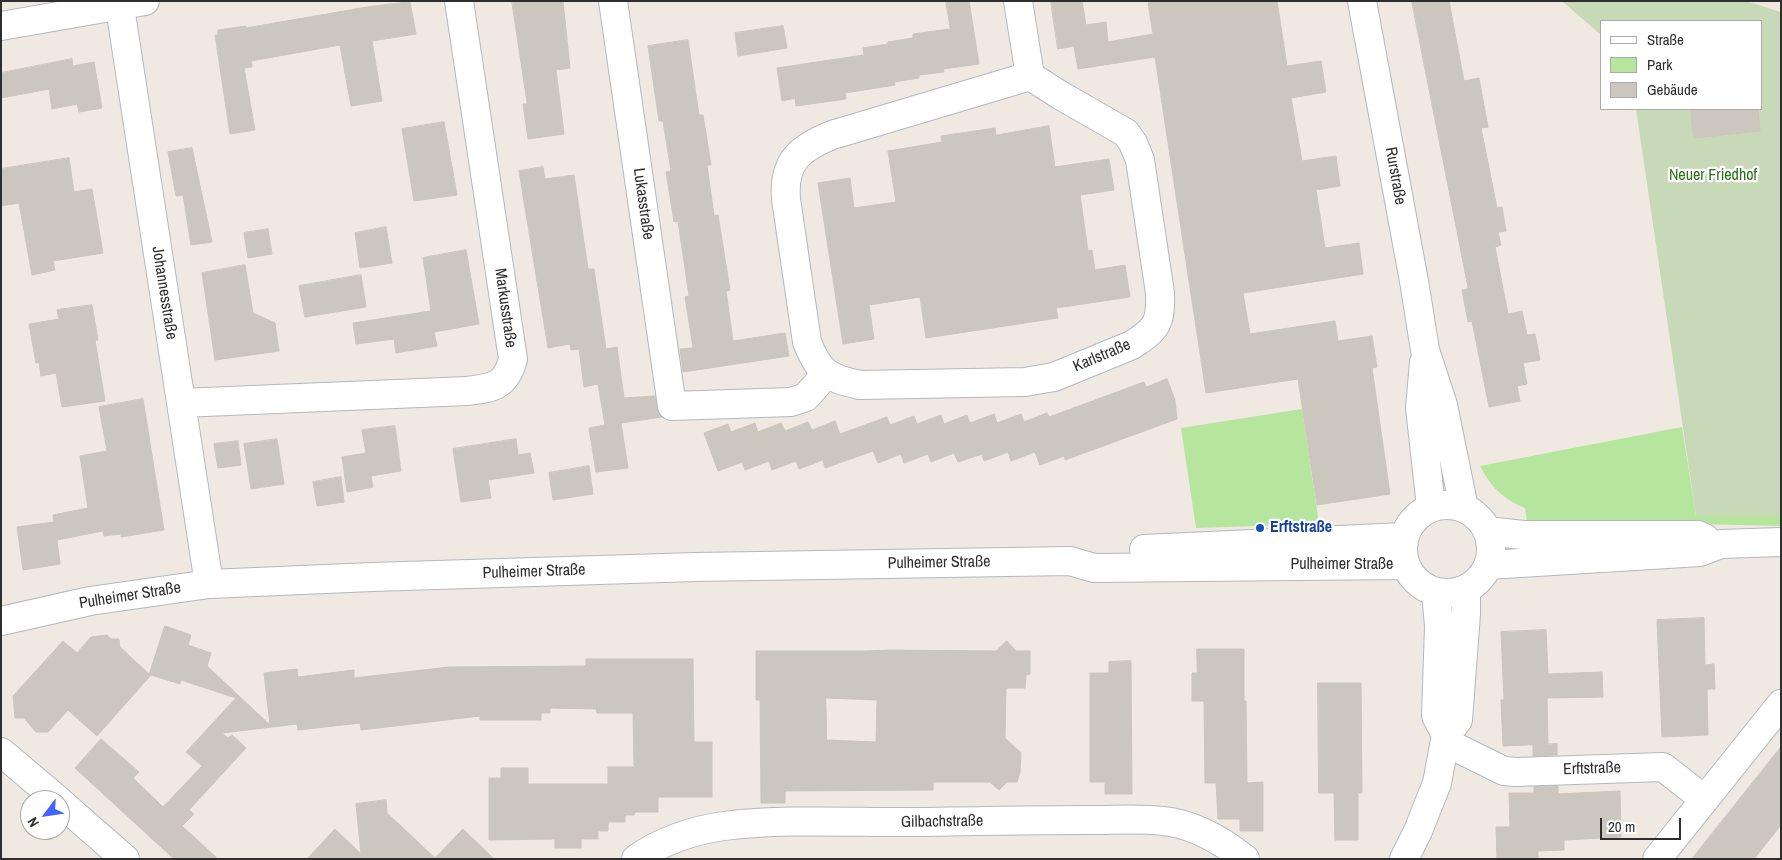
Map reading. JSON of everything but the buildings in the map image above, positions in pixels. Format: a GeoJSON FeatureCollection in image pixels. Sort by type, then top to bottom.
{"type":"FeatureCollection","features":[{"type":"Feature","properties":{"kind":"street","name":"Markusstraße"},"geometry":{"type":"LineString","coordinates":[[181,402],[467,390],[496,386],[504,379],[513,358],[459,1]]}},
{"type":"Feature","properties":{"kind":"street","name":"Lukasstraße"},"geometry":{"type":"LineString","coordinates":[[613,1],[672,406],[791,402],[806,397],[826,374]]}},
{"type":"Feature","properties":{"kind":"street"},"geometry":{"type":"LineString","coordinates":[[826,374],[814,360],[807,342],[786,193],[787,175],[792,162],[812,143],[832,135],[1030,76],[1018,1]]}},
{"type":"Feature","properties":{"kind":"street","name":"Rurstraße"},"geometry":{"type":"LineString","coordinates":[[1362,1],[1414,282],[1424,350],[1443,405],[1464,508]]}},
{"type":"Feature","properties":{"kind":"street","name":"Johannesstraße"},"geometry":{"type":"LineString","coordinates":[[128,3],[181,402],[209,584]]}},
{"type":"Feature","properties":{"kind":"street"},"geometry":{"type":"LineString","coordinates":[[1,26],[128,3]]}},
{"type":"Feature","properties":{"kind":"street","name":"Karlstraße"},"geometry":{"type":"LineString","coordinates":[[826,374],[837,380],[860,385],[1025,382],[1054,376],[1132,345],[1156,326],[1160,313],[1160,293],[1140,160],[1133,143],[1126,133],[1030,76]]}},
{"type":"Feature","properties":{"kind":"street","name":"Rurstraße"},"geometry":{"type":"LineString","coordinates":[[1424,350],[1420,408],[1431,508]]}},
{"type":"Feature","properties":{"kind":"street"},"geometry":{"type":"LineString","coordinates":[[1447,504],[1464,508],[1478,518],[1487,532],[1491,548],[1488,565],[1479,579],[1466,589],[1451,593],[1436,592],[1423,586],[1412,577],[1406,565],[1403,551],[1404,538],[1410,525],[1419,514],[1431,508],[1447,504]]}},
{"type":"Feature","properties":{"kind":"street"},"geometry":{"type":"LineString","coordinates":[[1487,532],[1523,535],[1698,535],[1720,544]]}},
{"type":"Feature","properties":{"kind":"street","name":"Pulheimer Straße"},"geometry":{"type":"LineString","coordinates":[[1070,561],[1089,551],[1404,538]]}},
{"type":"Feature","properties":{"kind":"street"},"geometry":{"type":"LineString","coordinates":[[1488,565],[1700,552],[1720,544],[1781,542]]}},
{"type":"Feature","properties":{"kind":"street","name":"Pulheimer Straße"},"geometry":{"type":"LineString","coordinates":[[1,621],[90,601],[209,584],[382,577],[696,567],[1070,561],[1094,568],[1406,565]]}},
{"type":"Feature","properties":{"kind":"street"},"geometry":{"type":"LineString","coordinates":[[1404,859],[1418,831],[1434,790],[1445,738],[1458,720],[1466,614],[1466,589]]}},
{"type":"Feature","properties":{"kind":"street"},"geometry":{"type":"LineString","coordinates":[[1436,592],[1439,626],[1436,716],[1445,738]]}},
{"type":"Feature","properties":{"kind":"street"},"geometry":{"type":"LineString","coordinates":[[1657,859],[1781,704]]}},
{"type":"Feature","properties":{"kind":"street","name":"Erftstraße"},"geometry":{"type":"LineString","coordinates":[[1445,738],[1504,771],[1663,767],[1704,799]]}},
{"type":"Feature","properties":{"kind":"street"},"geometry":{"type":"LineString","coordinates":[[1,752],[46,790]]}},
{"type":"Feature","properties":{"kind":"street"},"geometry":{"type":"LineString","coordinates":[[70,811],[125,859]]}},
{"type":"Feature","properties":{"kind":"street","name":"Gilbachstraße"},"geometry":{"type":"LineString","coordinates":[[636,859],[673,840],[698,831],[724,826],[770,822],[899,823],[1068,820],[1164,821],[1211,835],[1244,859]]}},
{"type":"Feature","properties":{"kind":"green space","name":"Neuer Friedhof"},"geometry":{"type":"Polygon","coordinates":[[[1562,1],[1746,1],[1781,12],[1781,516],[1696,516],[1636,110],[1762,110],[1762,20],[1600,20],[1600,34],[1562,1]]]}},
{"type":"Feature","properties":{"kind":"green space"},"geometry":{"type":"Polygon","coordinates":[[[1302,409],[1319,524],[1196,528],[1181,428],[1302,409]]]}},
{"type":"Feature","properties":{"kind":"green space"},"geometry":{"type":"Polygon","coordinates":[[[1682,427],[1696,516],[1781,516],[1781,526],[1698,524],[1528,528],[1525,508],[1510,501],[1498,492],[1480,466],[1682,427]]]}},
{"type":"Feature","properties":{"kind":"place","name":"Erftstraße"},"geometry":{"type":"Point","coordinates":[1260,528]}}]}
